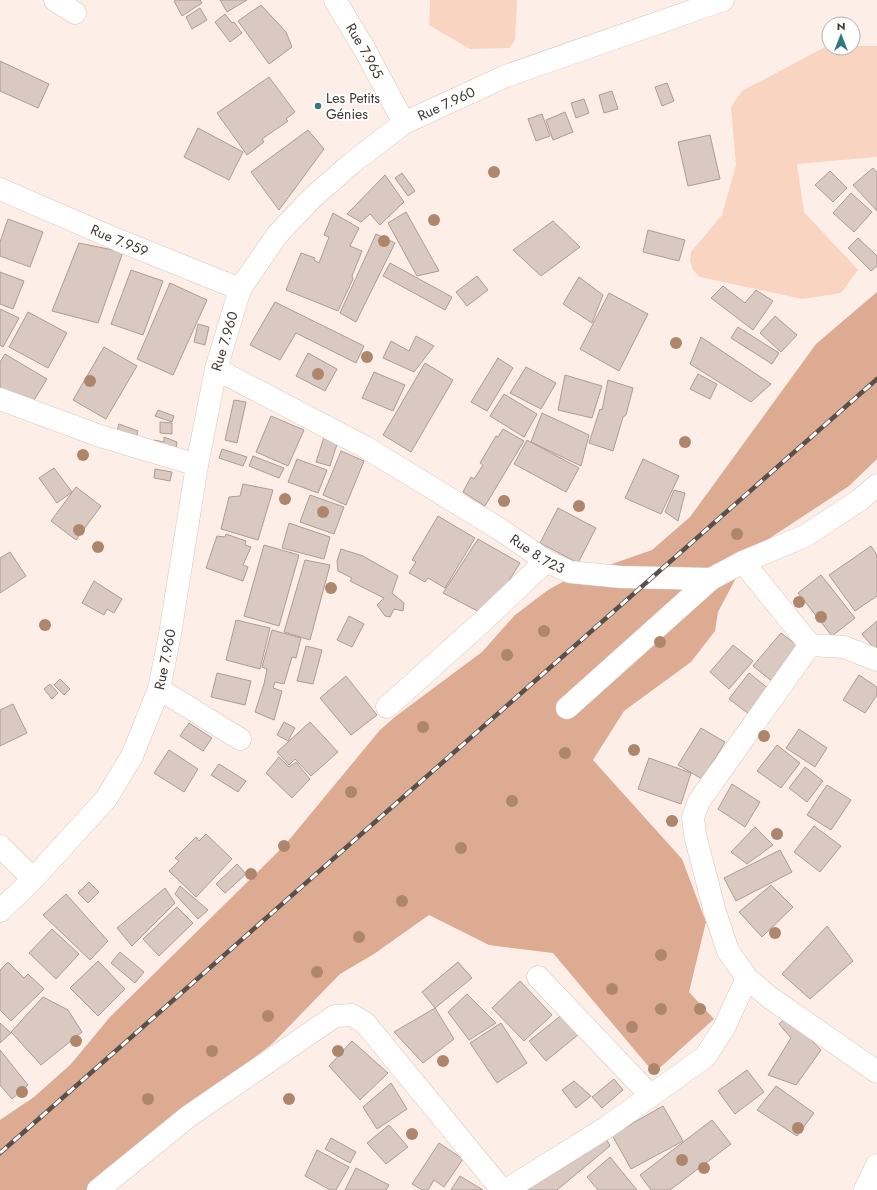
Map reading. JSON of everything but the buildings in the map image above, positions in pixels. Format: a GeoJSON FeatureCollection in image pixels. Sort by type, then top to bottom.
{"type":"FeatureCollection","features":[{"type":"Feature","properties":{"kind":"street"},"geometry":{"type":"LineString","coordinates":[[55,0],[74,13]]}},
{"type":"Feature","properties":{"kind":"street","name":"Rue 7.965"},"geometry":{"type":"LineString","coordinates":[[335,0],[365,50],[404,123]]}},
{"type":"Feature","properties":{"kind":"street","name":"Rue 7.960"},"geometry":{"type":"LineString","coordinates":[[0,911],[33,879],[106,799],[132,756],[159,689],[197,465],[216,369],[240,289],[276,235],[312,198],[352,163],[404,123],[506,76],[723,0]]}},
{"type":"Feature","properties":{"kind":"street","name":"Rue 7.959"},"geometry":{"type":"LineString","coordinates":[[0,189],[118,240],[240,289]]}},
{"type":"Feature","properties":{"kind":"street","name":"Rue 8.723"},"geometry":{"type":"LineString","coordinates":[[216,369],[365,447],[501,530],[546,561],[570,572],[621,577],[711,579],[743,562],[805,536],[861,499],[877,485]]}},
{"type":"Feature","properties":{"kind":"street"},"geometry":{"type":"LineString","coordinates":[[0,398],[100,436],[197,465]]}},
{"type":"Feature","properties":{"kind":"street"},"geometry":{"type":"LineString","coordinates":[[387,707],[483,621],[546,561]]}},
{"type":"Feature","properties":{"kind":"street"},"geometry":{"type":"LineString","coordinates":[[743,562],[810,645],[844,647],[877,660]]}},
{"type":"Feature","properties":{"kind":"street"},"geometry":{"type":"LineString","coordinates":[[567,708],[711,579]]}},
{"type":"Feature","properties":{"kind":"street"},"geometry":{"type":"LineString","coordinates":[[810,645],[699,801],[693,817],[695,835],[715,912],[728,951],[747,978],[768,997],[877,1072]]}},
{"type":"Feature","properties":{"kind":"street"},"geometry":{"type":"LineString","coordinates":[[159,689],[240,739]]}},
{"type":"Feature","properties":{"kind":"street"},"geometry":{"type":"LineString","coordinates":[[0,846],[33,879]]}},
{"type":"Feature","properties":{"kind":"street"},"geometry":{"type":"LineString","coordinates":[[538,977],[651,1096]]}},
{"type":"Feature","properties":{"kind":"street"},"geometry":{"type":"LineString","coordinates":[[506,1190],[607,1127],[705,1057],[724,1028],[747,978]]}},
{"type":"Feature","properties":{"kind":"street"},"geometry":{"type":"LineString","coordinates":[[98,1190],[189,1116],[335,1016],[352,1015],[364,1023],[502,1190]]}},
{"type":"Feature","properties":{"kind":"street"},"geometry":{"type":"LineString","coordinates":[[865,1190],[877,1165]]}},
{"type":"Feature","properties":{"kind":"shaded area"},"geometry":{"type":"Polygon","coordinates":[[[430,0],[517,0],[515,40],[509,48],[470,49],[429,25],[430,0]]]}},
{"type":"Feature","properties":{"kind":"shaded area"},"geometry":{"type":"Polygon","coordinates":[[[861,46],[877,46],[877,157],[797,164],[804,212],[858,270],[841,293],[802,299],[700,277],[693,270],[690,261],[691,252],[722,215],[736,165],[731,107],[742,91],[821,49],[821,56],[861,56],[861,46]]]}},
{"type":"Feature","properties":{"kind":"shaded area"},"geometry":{"type":"Polygon","coordinates":[[[877,292],[877,459],[849,486],[767,540],[757,557],[747,563],[736,578],[718,612],[715,631],[691,662],[624,711],[593,760],[682,859],[706,922],[689,992],[714,1019],[654,1073],[553,953],[489,945],[429,915],[374,954],[340,974],[272,1044],[134,1150],[100,1190],[0,1190],[0,1120],[34,1097],[71,1064],[110,1017],[284,846],[380,730],[396,716],[482,652],[515,615],[548,590],[566,580],[652,550],[690,517],[816,344],[877,292]]]}},
{"type":"Feature","properties":{"kind":"railway"},"geometry":{"type":"LineString","coordinates":[[0,1153],[877,379]]}},
{"type":"Feature","properties":{"kind":"place","name":"Les Petits Génies"},"geometry":{"type":"Point","coordinates":[318,106]}}]}
